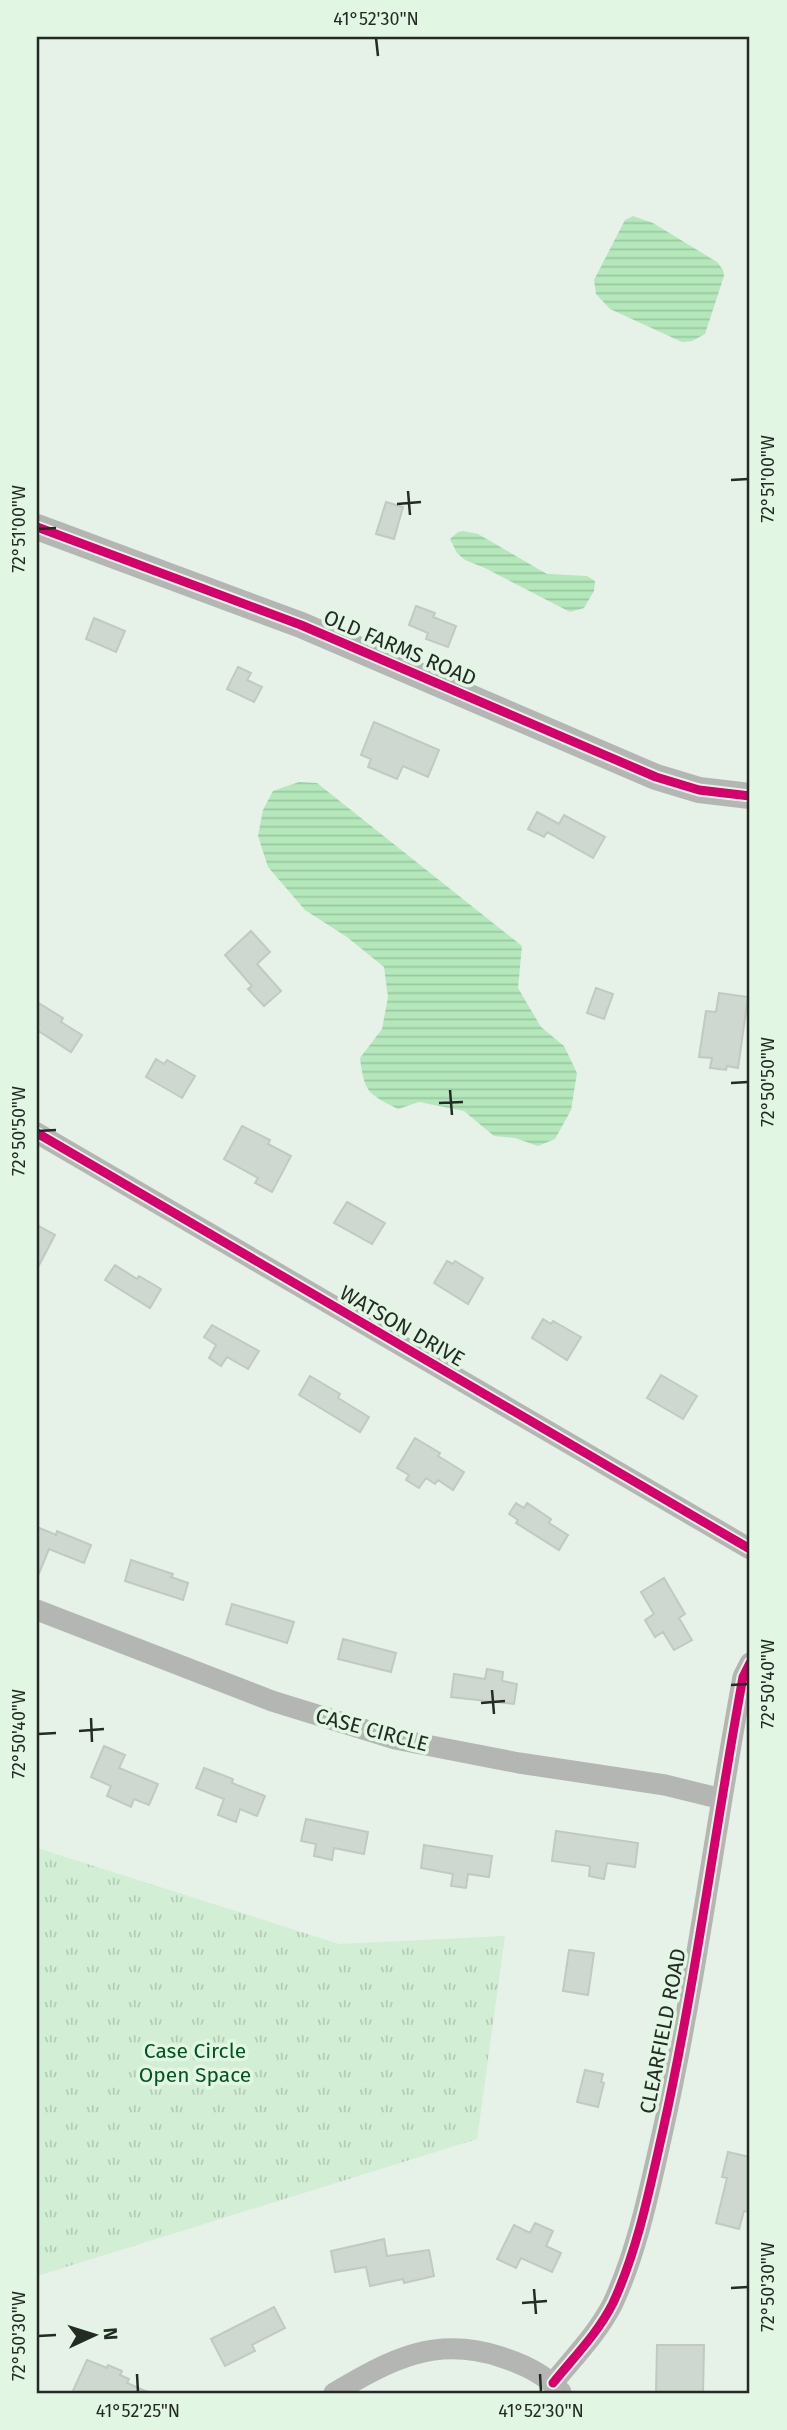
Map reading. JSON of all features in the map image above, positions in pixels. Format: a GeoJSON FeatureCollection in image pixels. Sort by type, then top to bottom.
{"type":"FeatureCollection","features":[{"type":"Feature","properties":{"kind":"street","name":"OLD FARMS ROAD"},"geometry":{"type":"LineString","coordinates":[[37,527],[301,625],[656,777],[699,790],[750,796]]}},
{"type":"Feature","properties":{"kind":"street","name":"WATSON DRIVE"},"geometry":{"type":"LineString","coordinates":[[37,1133],[750,1549]]}},
{"type":"Feature","properties":{"kind":"street","name":"CASE CIRCLE"},"geometry":{"type":"LineString","coordinates":[[37,1609],[272,1701],[395,1739],[519,1763],[665,1785],[722,1799]]}},
{"type":"Feature","properties":{"kind":"street","name":"CLEARFIELD ROAD"},"geometry":{"type":"LineString","coordinates":[[558,2388],[613,2303],[630,2258],[651,2180],[672,2087],[743,1677],[750,1663]]}},
{"type":"Feature","properties":{"kind":"street"},"geometry":{"type":"LineString","coordinates":[[334,2393],[372,2371],[414,2353],[456,2347],[483,2351],[519,2362],[558,2388]]}},
{"type":"Feature","properties":{"kind":"green space","name":"Case Circle Open Space"},"geometry":{"type":"Polygon","coordinates":[[[37,1848],[339,1944],[505,1936],[477,2139],[37,2276],[37,1848]]]}},
{"type":"Feature","properties":{"kind":"shaded area"},"geometry":{"type":"Polygon","coordinates":[[[633,216],[653,223],[717,262],[723,270],[724,276],[705,334],[692,341],[682,342],[610,309],[596,294],[594,280],[625,220],[633,216]]]}},
{"type":"Feature","properties":{"kind":"shaded area"},"geometry":{"type":"Polygon","coordinates":[[[463,531],[478,534],[547,574],[587,576],[595,581],[594,591],[584,608],[570,612],[465,560],[457,553],[450,539],[463,531]]]}},
{"type":"Feature","properties":{"kind":"shaded area"},"geometry":{"type":"Polygon","coordinates":[[[299,782],[317,783],[522,946],[518,988],[541,1027],[564,1046],[577,1073],[571,1110],[555,1139],[538,1146],[515,1138],[494,1136],[464,1111],[419,1102],[398,1109],[369,1091],[363,1078],[360,1058],[382,1029],[388,997],[384,967],[347,937],[305,910],[268,867],[258,836],[263,810],[273,791],[299,782]]]}},
{"type":"Feature","properties":{"kind":"building"},"geometry":{"type":"Polygon","coordinates":[[[386,502],[403,507],[394,539],[376,534],[386,502]]]}},
{"type":"Feature","properties":{"kind":"building"},"geometry":{"type":"Polygon","coordinates":[[[416,606],[435,613],[433,617],[456,626],[448,647],[426,639],[428,633],[409,625],[416,606]]]}},
{"type":"Feature","properties":{"kind":"building"},"geometry":{"type":"Polygon","coordinates":[[[94,618],[125,631],[116,652],[86,639],[94,618]]]}},
{"type":"Feature","properties":{"kind":"building"},"geometry":{"type":"Polygon","coordinates":[[[238,667],[251,673],[247,680],[262,687],[254,702],[227,689],[238,667]]]}},
{"type":"Feature","properties":{"kind":"building"},"geometry":{"type":"Polygon","coordinates":[[[374,722],[439,750],[428,777],[403,766],[397,779],[368,767],[371,759],[361,755],[374,722]]]}},
{"type":"Feature","properties":{"kind":"building"},"geometry":{"type":"Polygon","coordinates":[[[537,812],[559,824],[564,815],[605,837],[593,858],[547,832],[544,837],[528,829],[537,812]]]}},
{"type":"Feature","properties":{"kind":"building"},"geometry":{"type":"Polygon","coordinates":[[[251,931],[270,952],[257,964],[281,991],[264,1006],[248,989],[252,986],[225,955],[251,931]]]}},
{"type":"Feature","properties":{"kind":"building"},"geometry":{"type":"Polygon","coordinates":[[[596,988],[613,994],[604,1019],[587,1013],[596,988]]]}},
{"type":"Feature","properties":{"kind":"building"},"geometry":{"type":"Polygon","coordinates":[[[719,993],[748,997],[738,1068],[710,1068],[712,1058],[699,1057],[706,1011],[716,1012],[719,993]]]}},
{"type":"Feature","properties":{"kind":"building"},"geometry":{"type":"Polygon","coordinates":[[[37,1002],[63,1018],[61,1022],[82,1035],[71,1052],[37,1030],[37,1002]]]}},
{"type":"Feature","properties":{"kind":"building"},"geometry":{"type":"Polygon","coordinates":[[[156,1059],[164,1064],[167,1060],[195,1076],[182,1098],[146,1077],[156,1059]]]}},
{"type":"Feature","properties":{"kind":"building"},"geometry":{"type":"Polygon","coordinates":[[[242,1126],[270,1140],[268,1144],[291,1156],[272,1192],[255,1183],[258,1178],[224,1159],[242,1126]]]}},
{"type":"Feature","properties":{"kind":"building"},"geometry":{"type":"Polygon","coordinates":[[[347,1202],[385,1223],[372,1244],[334,1223],[347,1202]]]}},
{"type":"Feature","properties":{"kind":"building"},"geometry":{"type":"Polygon","coordinates":[[[37,1225],[55,1235],[37,1269],[37,1225]]]}},
{"type":"Feature","properties":{"kind":"building"},"geometry":{"type":"Polygon","coordinates":[[[447,1261],[453,1264],[455,1261],[483,1278],[468,1304],[434,1283],[447,1261]]]}},
{"type":"Feature","properties":{"kind":"building"},"geometry":{"type":"Polygon","coordinates":[[[115,1265],[137,1279],[139,1276],[161,1289],[150,1308],[105,1280],[115,1265]]]}},
{"type":"Feature","properties":{"kind":"building"},"geometry":{"type":"Polygon","coordinates":[[[543,1319],[551,1324],[553,1321],[581,1337],[567,1360],[532,1338],[543,1319]]]}},
{"type":"Feature","properties":{"kind":"building"},"geometry":{"type":"Polygon","coordinates":[[[212,1325],[259,1351],[248,1369],[227,1357],[221,1366],[209,1358],[216,1345],[204,1337],[212,1325]]]}},
{"type":"Feature","properties":{"kind":"building"},"geometry":{"type":"Polygon","coordinates":[[[661,1375],[697,1396],[683,1419],[647,1398],[661,1375]]]}},
{"type":"Feature","properties":{"kind":"building"},"geometry":{"type":"Polygon","coordinates":[[[310,1376],[340,1394],[338,1398],[369,1417],[360,1432],[299,1395],[310,1376]]]}},
{"type":"Feature","properties":{"kind":"building"},"geometry":{"type":"Polygon","coordinates":[[[415,1438],[464,1472],[453,1490],[438,1480],[435,1484],[426,1478],[419,1488],[406,1480],[409,1475],[397,1468],[415,1438]]]}},
{"type":"Feature","properties":{"kind":"building"},"geometry":{"type":"Polygon","coordinates":[[[516,1503],[524,1508],[527,1503],[551,1519],[549,1523],[568,1535],[559,1550],[516,1523],[518,1520],[509,1514],[516,1503]]]}},
{"type":"Feature","properties":{"kind":"building"},"geometry":{"type":"Polygon","coordinates":[[[37,1527],[56,1535],[57,1531],[91,1545],[84,1563],[49,1549],[37,1578],[37,1527]]]}},
{"type":"Feature","properties":{"kind":"building"},"geometry":{"type":"Polygon","coordinates":[[[131,1560],[173,1574],[171,1577],[188,1583],[183,1600],[125,1581],[131,1560]]]}},
{"type":"Feature","properties":{"kind":"building"},"geometry":{"type":"Polygon","coordinates":[[[664,1578],[685,1614],[679,1618],[692,1640],[674,1650],[663,1632],[655,1637],[645,1620],[654,1614],[641,1592],[664,1578]]]}},
{"type":"Feature","properties":{"kind":"building"},"geometry":{"type":"Polygon","coordinates":[[[232,1604],[294,1622],[287,1643],[226,1624],[232,1604]]]}},
{"type":"Feature","properties":{"kind":"building"},"geometry":{"type":"Polygon","coordinates":[[[343,1639],[396,1653],[391,1672],[338,1659],[343,1639]]]}},
{"type":"Feature","properties":{"kind":"building"},"geometry":{"type":"Polygon","coordinates":[[[487,1669],[503,1672],[502,1681],[517,1684],[514,1704],[451,1697],[454,1674],[485,1679],[487,1669]]]}},
{"type":"Feature","properties":{"kind":"building"},"geometry":{"type":"Polygon","coordinates":[[[104,1746],[125,1755],[119,1768],[158,1784],[149,1805],[134,1799],[131,1807],[107,1796],[111,1786],[91,1777],[104,1746]]]}},
{"type":"Feature","properties":{"kind":"building"},"geometry":{"type":"Polygon","coordinates":[[[204,1768],[233,1779],[232,1783],[265,1796],[257,1816],[240,1809],[236,1822],[218,1815],[224,1799],[196,1788],[204,1768]]]}},
{"type":"Feature","properties":{"kind":"building"},"geometry":{"type":"Polygon","coordinates":[[[306,1819],[368,1832],[364,1854],[334,1848],[332,1860],[314,1856],[316,1844],[301,1841],[306,1819]]]}},
{"type":"Feature","properties":{"kind":"building"},"geometry":{"type":"Polygon","coordinates":[[[556,1831],[638,1843],[635,1867],[607,1863],[604,1879],[589,1876],[590,1866],[552,1861],[556,1831]]]}},
{"type":"Feature","properties":{"kind":"building"},"geometry":{"type":"Polygon","coordinates":[[[424,1845],[492,1856],[489,1877],[468,1874],[466,1888],[451,1886],[453,1874],[421,1868],[424,1845]]]}},
{"type":"Feature","properties":{"kind":"building"},"geometry":{"type":"Polygon","coordinates":[[[569,1950],[594,1953],[588,1995],[563,1991],[569,1950]]]}},
{"type":"Feature","properties":{"kind":"building"},"geometry":{"type":"Polygon","coordinates":[[[585,2070],[603,2074],[601,2082],[604,2083],[598,2107],[577,2102],[585,2070]]]}},
{"type":"Feature","properties":{"kind":"building"},"geometry":{"type":"Polygon","coordinates":[[[728,2152],[750,2157],[750,2212],[744,2211],[739,2229],[716,2223],[727,2178],[722,2177],[728,2152]]]}},
{"type":"Feature","properties":{"kind":"building"},"geometry":{"type":"Polygon","coordinates":[[[535,2223],[553,2231],[546,2246],[561,2253],[552,2272],[521,2258],[516,2268],[497,2259],[514,2225],[530,2233],[535,2223]]]}},
{"type":"Feature","properties":{"kind":"building"},"geometry":{"type":"Polygon","coordinates":[[[384,2239],[387,2256],[429,2250],[434,2276],[404,2283],[403,2279],[370,2286],[366,2267],[335,2272],[331,2251],[384,2239]]]}},
{"type":"Feature","properties":{"kind":"building"},"geometry":{"type":"Polygon","coordinates":[[[274,2307],[285,2328],[252,2345],[255,2351],[225,2366],[211,2339],[274,2307]]]}},
{"type":"Feature","properties":{"kind":"building"},"geometry":{"type":"Polygon","coordinates":[[[657,2345],[704,2345],[703,2393],[656,2393],[657,2345]]]}},
{"type":"Feature","properties":{"kind":"building"},"geometry":{"type":"Polygon","coordinates":[[[87,2360],[122,2371],[120,2375],[129,2379],[127,2383],[150,2393],[72,2393],[87,2360]]]}},
{"type":"Feature","properties":{"kind":"cycle path"},"geometry":{"type":"LineString","coordinates":[[37,527],[301,625],[656,777],[699,790],[750,796]]}},
{"type":"Feature","properties":{"kind":"cycle path"},"geometry":{"type":"LineString","coordinates":[[37,1133],[750,1549]]}},
{"type":"Feature","properties":{"kind":"cycle path"},"geometry":{"type":"LineString","coordinates":[[553,2383],[593,2335],[613,2303],[630,2261],[642,2218],[675,2074],[743,1677],[750,1663]]}}]}
